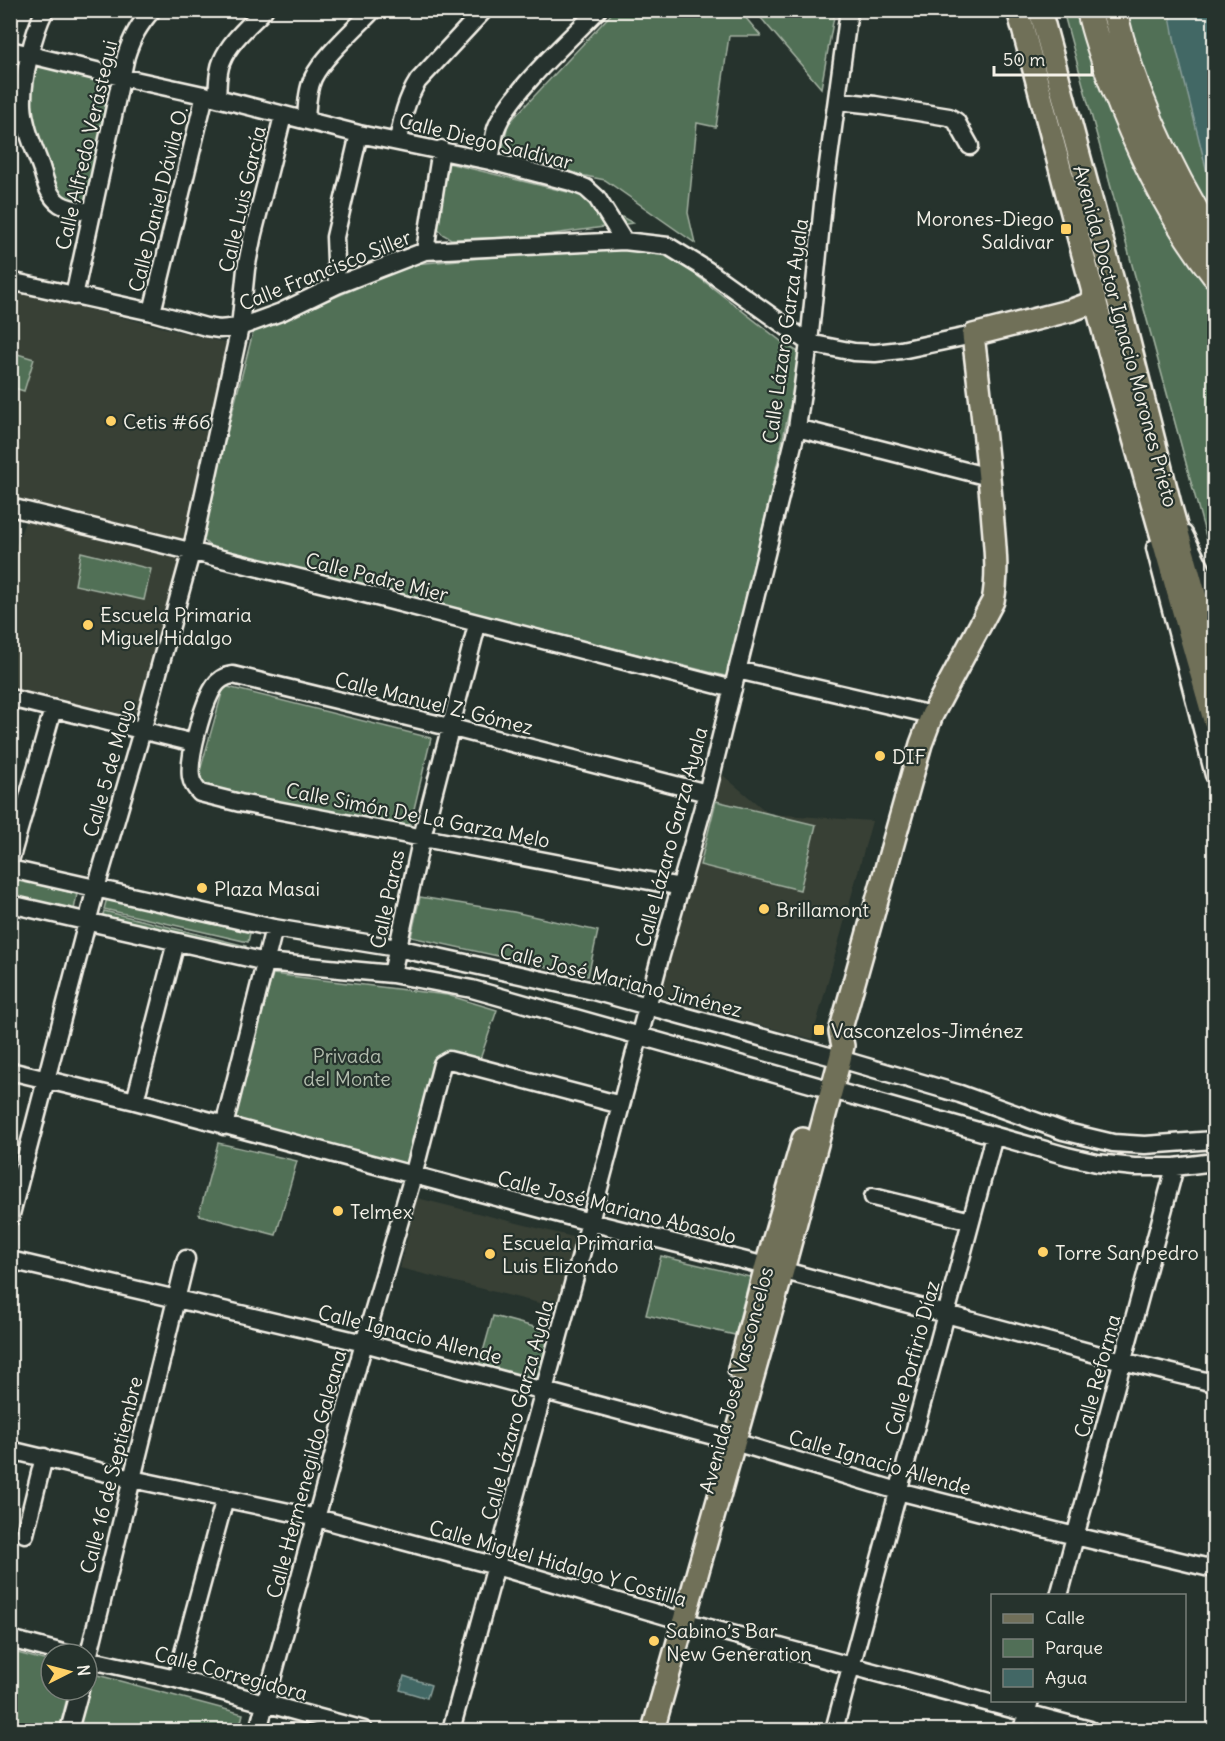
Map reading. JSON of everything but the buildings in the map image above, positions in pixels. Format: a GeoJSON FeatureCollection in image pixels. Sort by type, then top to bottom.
{"type":"FeatureCollection","features":[{"type":"Feature","properties":{"kind":"highway"},"geometry":{"type":"LineString","coordinates":[[1089,10],[1104,61],[1141,155],[1179,224],[1215,275]]}},
{"type":"Feature","properties":{"kind":"highway"},"geometry":{"type":"LineString","coordinates":[[1114,10],[1132,71],[1152,121],[1178,177],[1215,240]]}},
{"type":"Feature","properties":{"kind":"main road","name":"Avenida Doctor Ignacio Morones Prieto"},"geometry":{"type":"LineString","coordinates":[[1018,10],[1150,497],[1215,662]]}},
{"type":"Feature","properties":{"kind":"main road","name":"Avenida Doctor Ignacio Morones Prieto"},"geometry":{"type":"LineString","coordinates":[[1040,10],[1123,318],[1171,508],[1185,590],[1215,720]]}},
{"type":"Feature","properties":{"kind":"main road"},"geometry":{"type":"LineString","coordinates":[[973,335],[1072,310],[1096,301]]}},
{"type":"Feature","properties":{"kind":"main road","name":"Avenida José Vasconcelos"},"geometry":{"type":"LineString","coordinates":[[653,1731],[677,1619],[834,1057],[832,1040],[840,1032],[912,776],[932,715],[993,602],[997,574],[973,335]]}},
{"type":"Feature","properties":{"kind":"main road","name":"Avenida José Vasconcelos"},"geometry":{"type":"LineString","coordinates":[[638,1731],[677,1619]]}},
{"type":"Feature","properties":{"kind":"street"},"geometry":{"type":"LineString","coordinates":[[45,10],[29,55],[23,105],[30,136],[48,189],[54,199],[61,205],[91,212]]}},
{"type":"Feature","properties":{"kind":"street","name":"Calle Alfredo Verástegui"},"geometry":{"type":"LineString","coordinates":[[74,296],[131,38],[153,10]]}},
{"type":"Feature","properties":{"kind":"street","name":"Calle Daniel Dávila O."},"geometry":{"type":"LineString","coordinates":[[152,312],[222,61],[229,48],[264,10]]}},
{"type":"Feature","properties":{"kind":"street"},"geometry":{"type":"LineString","coordinates":[[306,120],[313,78],[322,64],[373,10]]}},
{"type":"Feature","properties":{"kind":"street"},"geometry":{"type":"LineString","coordinates":[[398,141],[404,110],[418,81],[484,10]]}},
{"type":"Feature","properties":{"kind":"street"},"geometry":{"type":"LineString","coordinates":[[490,161],[496,129],[504,113],[535,75],[598,10]]}},
{"type":"Feature","properties":{"kind":"street","name":"Calle Lázaro Garza Ayala"},"geometry":{"type":"LineString","coordinates":[[451,1731],[707,793],[797,428],[809,343],[824,194],[849,10]]}},
{"type":"Feature","properties":{"kind":"street","name":"Calle Diego Saldívar"},"geometry":{"type":"LineString","coordinates":[[10,50],[211,96],[359,134],[490,161],[571,182],[586,188],[597,198],[624,241]]}},
{"type":"Feature","properties":{"kind":"street"},"geometry":{"type":"LineString","coordinates":[[837,101],[949,117],[956,121],[970,146]]}},
{"type":"Feature","properties":{"kind":"street","name":"Calle Luis García"},"geometry":{"type":"LineString","coordinates":[[240,327],[246,269],[253,234],[283,116]]}},
{"type":"Feature","properties":{"kind":"street"},"geometry":{"type":"LineString","coordinates":[[338,285],[335,237],[359,134]]}},
{"type":"Feature","properties":{"kind":"street"},"geometry":{"type":"LineString","coordinates":[[425,251],[441,150]]}},
{"type":"Feature","properties":{"kind":"street"},"geometry":{"type":"LineString","coordinates":[[624,241],[668,246],[707,270],[809,343],[846,351],[875,353],[973,335]]}},
{"type":"Feature","properties":{"kind":"street","name":"Calle Francisco Siller"},"geometry":{"type":"LineString","coordinates":[[10,281],[219,329],[240,327],[281,312],[338,285],[425,251],[624,241]]}},
{"type":"Feature","properties":{"kind":"street","name":"Calle 5 de Mayo"},"geometry":{"type":"LineString","coordinates":[[10,1218],[87,921],[191,553],[240,327]]}},
{"type":"Feature","properties":{"kind":"street"},"geometry":{"type":"LineString","coordinates":[[797,428],[989,477]]}},
{"type":"Feature","properties":{"kind":"street","name":"Avenida Doctor Ignacio Morones Prieto"},"geometry":{"type":"LineString","coordinates":[[1150,497],[1151,525],[1156,554],[1215,775]]}},
{"type":"Feature","properties":{"kind":"street","name":"Calle Padre Mier"},"geometry":{"type":"LineString","coordinates":[[11,508],[361,593],[477,625],[732,689]]}},
{"type":"Feature","properties":{"kind":"street"},"geometry":{"type":"LineString","coordinates":[[1171,508],[1215,595]]}},
{"type":"Feature","properties":{"kind":"street","name":"Calle Paras"},"geometry":{"type":"LineString","coordinates":[[392,974],[422,837],[477,625]]}},
{"type":"Feature","properties":{"kind":"street"},"geometry":{"type":"LineString","coordinates":[[737,670],[932,715]]}},
{"type":"Feature","properties":{"kind":"street","name":"Calle Manuel Z. Gómez"},"geometry":{"type":"LineString","coordinates":[[194,743],[208,697],[214,686],[222,678],[233,675],[707,793]]}},
{"type":"Feature","properties":{"kind":"street"},"geometry":{"type":"LineString","coordinates":[[10,698],[194,743]]}},
{"type":"Feature","properties":{"kind":"street"},"geometry":{"type":"LineString","coordinates":[[10,861],[53,709]]}},
{"type":"Feature","properties":{"kind":"street","name":"Calle Simón De La Garza Melo"},"geometry":{"type":"LineString","coordinates":[[194,743],[191,779],[195,789],[200,793],[240,803],[681,887]]}},
{"type":"Feature","properties":{"kind":"street","name":"Calle José Mariano Jiménez"},"geometry":{"type":"LineString","coordinates":[[10,869],[274,928],[398,948],[593,991],[834,1057],[960,1094],[1064,1131],[1113,1143],[1145,1145],[1215,1140]]}},
{"type":"Feature","properties":{"kind":"street"},"geometry":{"type":"LineString","coordinates":[[10,904],[266,962],[392,974],[491,994],[994,1136],[1097,1162],[1134,1167],[1175,1167],[1215,1161]]}},
{"type":"Feature","properties":{"kind":"street"},"geometry":{"type":"LineString","coordinates":[[224,1126],[274,928]]}},
{"type":"Feature","properties":{"kind":"street"},"geometry":{"type":"LineString","coordinates":[[135,1101],[176,942]]}},
{"type":"Feature","properties":{"kind":"street","name":"Calle Hermenegildo Galeana"},"geometry":{"type":"LineString","coordinates":[[258,1731],[364,1343],[413,1176],[442,1064],[449,1060],[621,1105]]}},
{"type":"Feature","properties":{"kind":"street","name":"Calle José Mariano Abasolo"},"geometry":{"type":"LineString","coordinates":[[10,1071],[135,1101],[413,1176],[775,1268],[1122,1361],[1215,1383]]}},
{"type":"Feature","properties":{"kind":"street","name":"Calle Porfirio Díaz"},"geometry":{"type":"LineString","coordinates":[[834,1731],[994,1136]]}},
{"type":"Feature","properties":{"kind":"street","name":"Calle Reforma"},"geometry":{"type":"LineString","coordinates":[[1060,1594],[1175,1167]]}},
{"type":"Feature","properties":{"kind":"street"},"geometry":{"type":"LineString","coordinates":[[873,1197],[971,1221]]}},
{"type":"Feature","properties":{"kind":"street","name":"Calle 16 de Septiembre"},"geometry":{"type":"LineString","coordinates":[[91,1642],[186,1259]]}},
{"type":"Feature","properties":{"kind":"street","name":"Calle Ignacio Allende"},"geometry":{"type":"LineString","coordinates":[[10,1260],[364,1343],[727,1440],[898,1491],[1215,1569]]}},
{"type":"Feature","properties":{"kind":"street","name":"Calle Miguel Hidalgo Y Costilla"},"geometry":{"type":"LineString","coordinates":[[10,1450],[132,1479],[317,1518],[852,1666],[991,1698]]}},
{"type":"Feature","properties":{"kind":"street"},"geometry":{"type":"LineString","coordinates":[[25,1534],[44,1457]]}},
{"type":"Feature","properties":{"kind":"street"},"geometry":{"type":"LineString","coordinates":[[176,1679],[225,1498]]}},
{"type":"Feature","properties":{"kind":"street"},"geometry":{"type":"LineString","coordinates":[[10,1639],[39,1647]]}},
{"type":"Feature","properties":{"kind":"street","name":"Calle Corregidora"},"geometry":{"type":"LineString","coordinates":[[99,1663],[176,1679],[364,1731]]}},
{"type":"Feature","properties":{"kind":"street"},"geometry":{"type":"LineString","coordinates":[[69,1731],[77,1702]]}},
{"type":"Feature","properties":{"kind":"street","name":"Calle Miguel Hidalgo Y Costilla"},"geometry":{"type":"LineString","coordinates":[[1007,1702],[1028,1707],[1090,1731]]}},
{"type":"Feature","properties":{"kind":"street"},"geometry":{"type":"LineString","coordinates":[[1022,1731],[1028,1707]]}},
{"type":"Feature","properties":{"kind":"shaded area","name":"Cetis #66"},"geometry":{"type":"Polygon","coordinates":[[[11,290],[226,343],[187,542],[11,499],[11,290]]]}},
{"type":"Feature","properties":{"kind":"shaded area","name":"Escuela Primaria Miguel Hidalgo"},"geometry":{"type":"Polygon","coordinates":[[[28,514],[183,560],[140,721],[11,688],[10,561],[28,514]]]}},
{"type":"Feature","properties":{"kind":"shaded area","name":"Brillamont"},"geometry":{"type":"Polygon","coordinates":[[[719,772],[769,814],[872,821],[812,1039],[656,997],[719,772]]]}},
{"type":"Feature","properties":{"kind":"shaded area","name":"Escuela Primaria Luis Elizondo"},"geometry":{"type":"Polygon","coordinates":[[[417,1198],[581,1239],[563,1309],[400,1268],[417,1198]]]}},
{"type":"Feature","properties":{"kind":"green space"},"geometry":{"type":"Polygon","coordinates":[[[614,11],[740,11],[761,36],[729,36],[716,127],[697,123],[688,213],[695,243],[605,180],[507,160],[502,151],[508,124],[614,11]]]}},
{"type":"Feature","properties":{"kind":"green space"},"geometry":{"type":"Polygon","coordinates":[[[755,11],[835,11],[821,88],[755,11]]]}},
{"type":"Feature","properties":{"kind":"green space"},"geometry":{"type":"Polygon","coordinates":[[[1063,11],[1214,11],[1214,566],[1137,288],[1063,11]]]}},
{"type":"Feature","properties":{"kind":"green space"},"geometry":{"type":"Polygon","coordinates":[[[37,60],[115,82],[88,207],[57,197],[28,115],[37,60]]]}},
{"type":"Feature","properties":{"kind":"green space"},"geometry":{"type":"Polygon","coordinates":[[[448,163],[584,196],[633,223],[531,237],[451,239],[442,234],[435,225],[448,163]]]}},
{"type":"Feature","properties":{"kind":"green space"},"geometry":{"type":"Polygon","coordinates":[[[655,243],[786,345],[802,354],[729,677],[212,548],[200,537],[253,332],[413,264],[655,243]]]}},
{"type":"Feature","properties":{"kind":"green space"},"geometry":{"type":"Polygon","coordinates":[[[11,352],[34,359],[24,391],[11,387],[11,352]]]}},
{"type":"Feature","properties":{"kind":"green space"},"geometry":{"type":"Polygon","coordinates":[[[81,552],[151,569],[144,600],[75,585],[81,552]]]}},
{"type":"Feature","properties":{"kind":"green space"},"geometry":{"type":"Polygon","coordinates":[[[224,686],[431,738],[409,830],[196,785],[224,686]]]}},
{"type":"Feature","properties":{"kind":"green space"},"geometry":{"type":"Polygon","coordinates":[[[716,801],[816,825],[800,890],[700,865],[716,801]]]}},
{"type":"Feature","properties":{"kind":"green space"},"geometry":{"type":"Polygon","coordinates":[[[11,878],[77,894],[74,910],[11,895],[11,878]]]}},
{"type":"Feature","properties":{"kind":"green space"},"geometry":{"type":"Polygon","coordinates":[[[420,897],[514,912],[598,931],[588,976],[411,937],[420,897]]]}},
{"type":"Feature","properties":{"kind":"green space"},"geometry":{"type":"Polygon","coordinates":[[[107,898],[250,933],[248,942],[104,909],[107,898]]]}},
{"type":"Feature","properties":{"kind":"green space"},"geometry":{"type":"Polygon","coordinates":[[[104,911],[246,946],[244,954],[101,921],[104,911]]]}},
{"type":"Feature","properties":{"kind":"green space","name":"Privada del Monte"},"geometry":{"type":"Polygon","coordinates":[[[273,974],[447,995],[497,1010],[478,1065],[439,1057],[435,1060],[408,1168],[238,1121],[233,1112],[273,974]]]}},
{"type":"Feature","properties":{"kind":"green space"},"geometry":{"type":"Polygon","coordinates":[[[218,1143],[297,1161],[276,1235],[199,1215],[218,1143]]]}},
{"type":"Feature","properties":{"kind":"green space"},"geometry":{"type":"Polygon","coordinates":[[[661,1256],[750,1277],[735,1335],[646,1315],[661,1256]]]}},
{"type":"Feature","properties":{"kind":"green space"},"geometry":{"type":"Polygon","coordinates":[[[493,1316],[553,1332],[539,1382],[479,1366],[493,1316]]]}},
{"type":"Feature","properties":{"kind":"green space"},"geometry":{"type":"Polygon","coordinates":[[[10,1651],[39,1659],[39,1702],[66,1702],[59,1730],[11,1730],[10,1651]]]}},
{"type":"Feature","properties":{"kind":"green space"},"geometry":{"type":"Polygon","coordinates":[[[99,1675],[243,1714],[239,1730],[183,1730],[179,1724],[170,1730],[75,1730],[82,1702],[99,1702],[99,1675]]]}},
{"type":"Feature","properties":{"kind":"water"},"geometry":{"type":"Polygon","coordinates":[[[1169,11],[1214,11],[1214,200],[1175,43],[1169,11]]]}},
{"type":"Feature","properties":{"kind":"water"},"geometry":{"type":"Polygon","coordinates":[[[404,1676],[431,1685],[427,1698],[400,1690],[404,1676]]]}},
{"type":"Feature","properties":{"kind":"place","name":"Morones-Diego Saldivar"},"geometry":{"type":"Point","coordinates":[1066,229]}},
{"type":"Feature","properties":{"kind":"place","name":"Cetis #66"},"geometry":{"type":"Point","coordinates":[111,421]}},
{"type":"Feature","properties":{"kind":"place","name":"Escuela Primaria Miguel Hidalgo"},"geometry":{"type":"Point","coordinates":[88,625]}},
{"type":"Feature","properties":{"kind":"place","name":"DIF"},"geometry":{"type":"Point","coordinates":[880,756]}},
{"type":"Feature","properties":{"kind":"place","name":"Plaza Masai"},"geometry":{"type":"Point","coordinates":[202,888]}},
{"type":"Feature","properties":{"kind":"place","name":"Brillamont"},"geometry":{"type":"Point","coordinates":[764,909]}},
{"type":"Feature","properties":{"kind":"place","name":"Vasconzelos-Jiménez"},"geometry":{"type":"Point","coordinates":[819,1030]}},
{"type":"Feature","properties":{"kind":"place","name":"Telmex"},"geometry":{"type":"Point","coordinates":[338,1211]}},
{"type":"Feature","properties":{"kind":"place","name":"Torre San pedro"},"geometry":{"type":"Point","coordinates":[1043,1252]}},
{"type":"Feature","properties":{"kind":"place","name":"Escuela Primaria Luis Elizondo"},"geometry":{"type":"Point","coordinates":[490,1254]}},
{"type":"Feature","properties":{"kind":"place","name":"Sabino’s Bar New Generation"},"geometry":{"type":"Point","coordinates":[654,1641]}}]}
